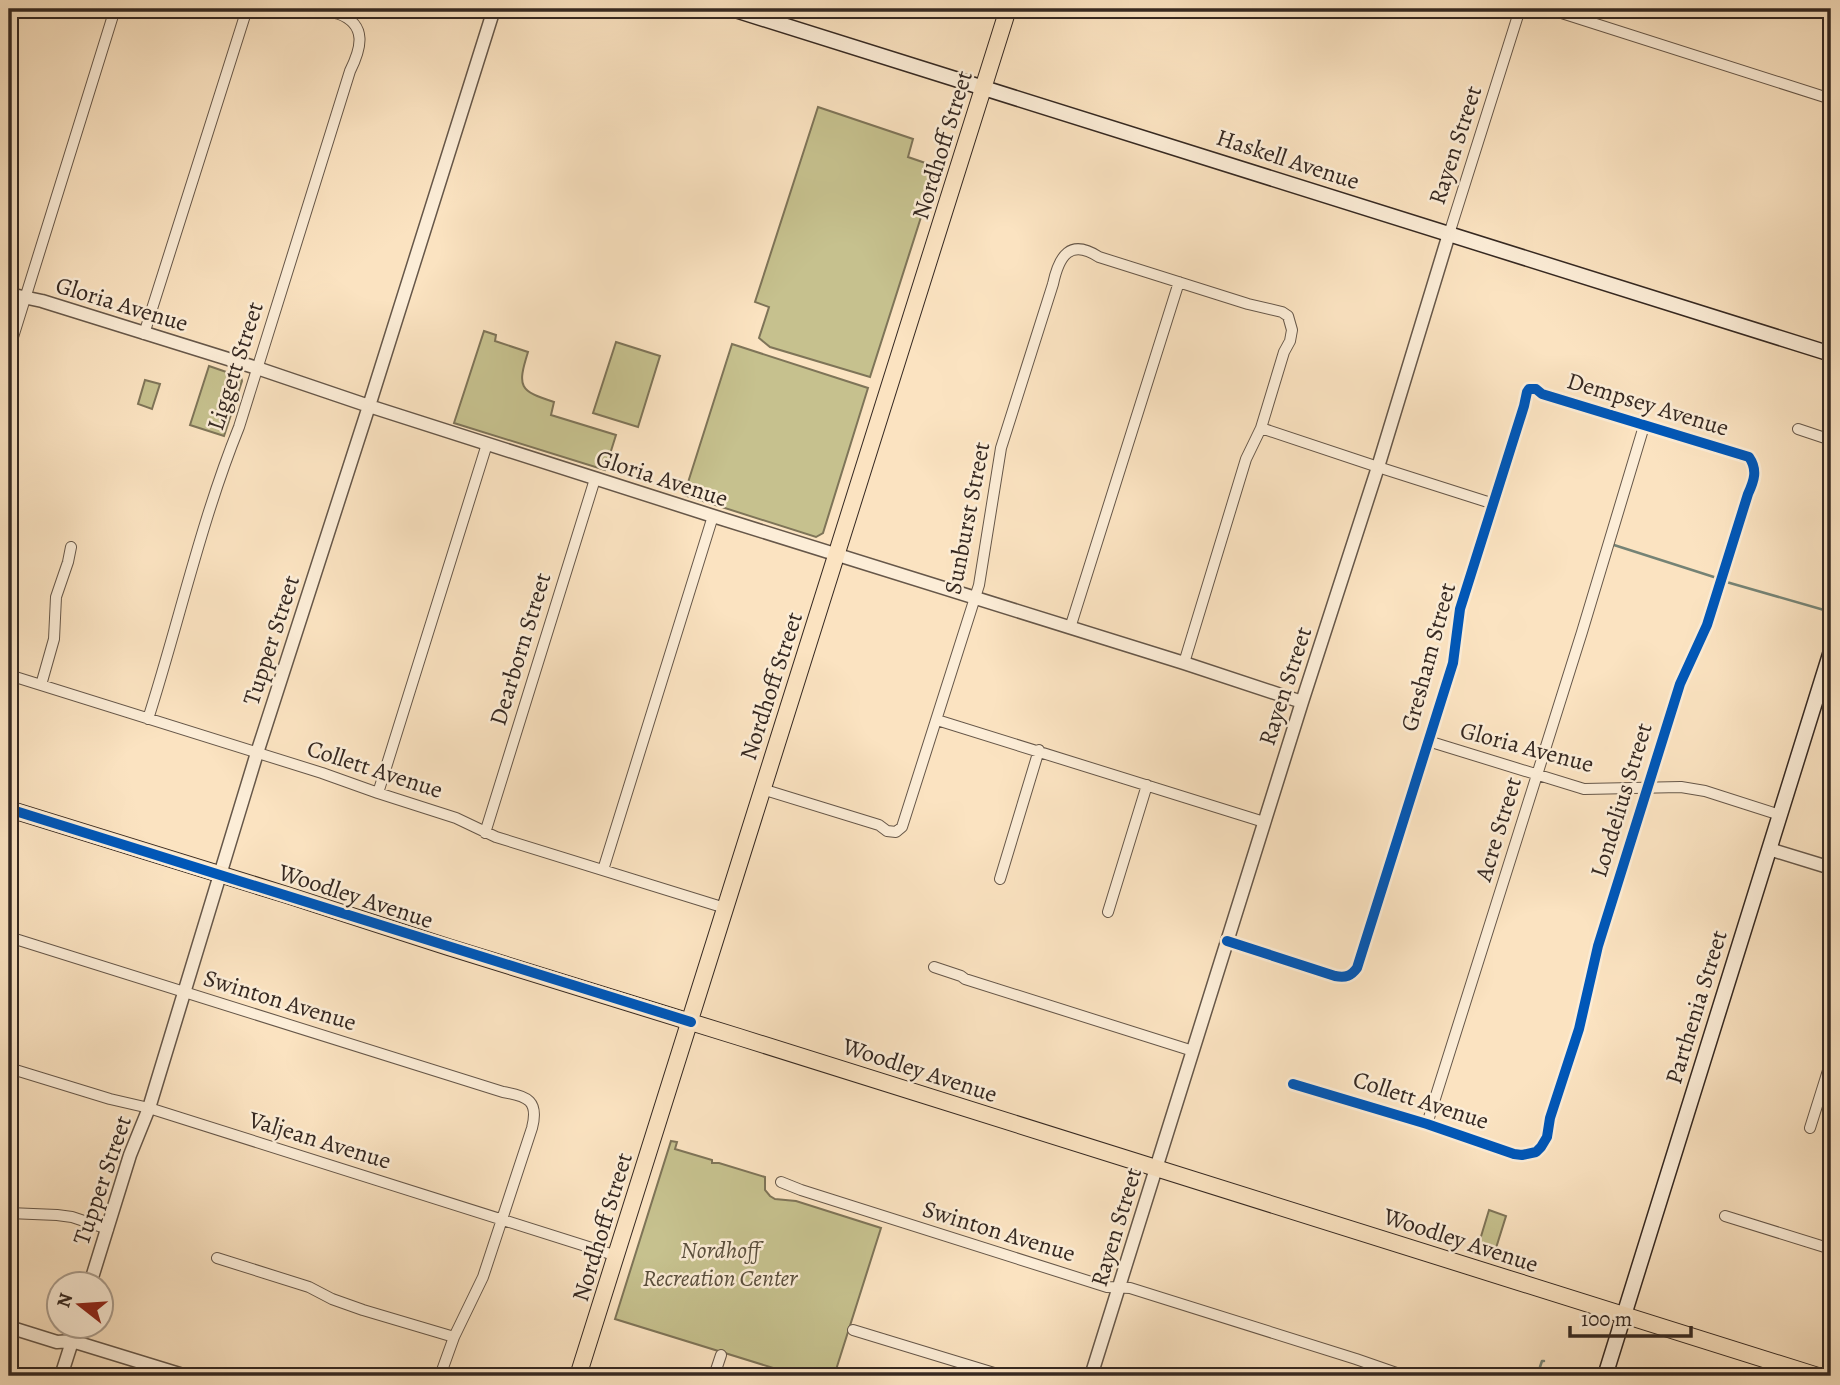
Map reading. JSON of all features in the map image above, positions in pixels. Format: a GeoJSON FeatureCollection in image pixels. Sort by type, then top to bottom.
{"type":"FeatureCollection","features":[{"type":"Feature","properties":{"kind":"main road","name":"Haskell Avenue"},"geometry":{"type":"LineString","coordinates":[[732,9],[1831,354]]}},
{"type":"Feature","properties":{"kind":"main road","name":"Nordhoff Street"},"geometry":{"type":"LineString","coordinates":[[578,1376],[1008,9]]}},
{"type":"Feature","properties":{"kind":"main road","name":"Parthenia Street"},"geometry":{"type":"LineString","coordinates":[[1605,1376],[1831,651]]}},
{"type":"Feature","properties":{"kind":"main road","name":"Woodley Avenue"},"geometry":{"type":"LineString","coordinates":[[9,809],[1818,1376]]}},
{"type":"Feature","properties":{"kind":"street"},"geometry":{"type":"LineString","coordinates":[[9,350],[115,9]]}},
{"type":"Feature","properties":{"kind":"street"},"geometry":{"type":"LineString","coordinates":[[144,334],[247,9]]}},
{"type":"Feature","properties":{"kind":"street","name":"Liggett Street"},"geometry":{"type":"LineString","coordinates":[[148,719],[228,454],[239,427],[350,71],[358,53],[357,26],[340,14],[316,9]]}},
{"type":"Feature","properties":{"kind":"street","name":"Tupper Street"},"geometry":{"type":"LineString","coordinates":[[94,1270],[130,1155],[149,1108],[257,753],[494,9]]}},
{"type":"Feature","properties":{"kind":"street","name":"Rayen Street"},"geometry":{"type":"LineString","coordinates":[[1091,1376],[1520,9]]}},
{"type":"Feature","properties":{"kind":"street"},"geometry":{"type":"LineString","coordinates":[[1549,9],[1831,99]]}},
{"type":"Feature","properties":{"kind":"street","name":"Sunburst Street"},"geometry":{"type":"LineString","coordinates":[[762,789],[879,825],[887,831],[900,830],[979,585],[1001,447],[1057,265],[1067,251],[1083,249],[1099,257],[1179,282]]}},
{"type":"Feature","properties":{"kind":"street"},"geometry":{"type":"LineString","coordinates":[[1070,628],[1179,282],[1248,304],[1275,309],[1288,316],[1292,335],[1284,352],[1261,428],[1246,459],[1184,663]]}},
{"type":"Feature","properties":{"kind":"street","name":"Gloria Avenue"},"geometry":{"type":"LineString","coordinates":[[9,294],[42,301],[257,368],[595,479],[1302,702]]}},
{"type":"Feature","properties":{"kind":"street","name":"Dempsey Avenue"},"geometry":{"type":"LineString","coordinates":[[1530,389],[1718,449],[1739,453],[1749,457],[1753,463]]}},
{"type":"Feature","properties":{"kind":"street","name":"Gresham Street"},"geometry":{"type":"LineString","coordinates":[[1227,942],[1342,977],[1352,975],[1361,959],[1453,663],[1461,609],[1530,389]]}},
{"type":"Feature","properties":{"kind":"street","name":"Acre Street"},"geometry":{"type":"LineString","coordinates":[[1427,1124],[1644,426]]}},
{"type":"Feature","properties":{"kind":"street"},"geometry":{"type":"LineString","coordinates":[[1261,428],[1494,504]]}},
{"type":"Feature","properties":{"kind":"street"},"geometry":{"type":"LineString","coordinates":[[1798,429],[1831,440]]}},
{"type":"Feature","properties":{"kind":"street"},"geometry":{"type":"LineString","coordinates":[[378,793],[487,444]]}},
{"type":"Feature","properties":{"kind":"street","name":"Londelius Street"},"geometry":{"type":"LineString","coordinates":[[1536,1152],[1547,1137],[1548,1123],[1579,1029],[1598,946],[1680,684],[1707,625],[1754,478],[1753,463]]}},
{"type":"Feature","properties":{"kind":"street","name":"Dearborn Street"},"geometry":{"type":"LineString","coordinates":[[485,833],[595,479]]}},
{"type":"Feature","properties":{"kind":"street"},"geometry":{"type":"LineString","coordinates":[[603,870],[713,516]]}},
{"type":"Feature","properties":{"kind":"street"},"geometry":{"type":"LineString","coordinates":[[41,685],[54,639],[56,597],[72,547]]}},
{"type":"Feature","properties":{"kind":"street","name":"Collett Avenue"},"geometry":{"type":"LineString","coordinates":[[9,675],[322,773],[456,818],[485,833],[725,908]]}},
{"type":"Feature","properties":{"kind":"street"},"geometry":{"type":"LineString","coordinates":[[937,719],[1264,822]]}},
{"type":"Feature","properties":{"kind":"street","name":"Gloria Avenue"},"geometry":{"type":"LineString","coordinates":[[1428,741],[1584,789],[1681,787],[1696,789],[1780,815]]}},
{"type":"Feature","properties":{"kind":"street"},"geometry":{"type":"LineString","coordinates":[[1000,879],[1039,750]]}},
{"type":"Feature","properties":{"kind":"street"},"geometry":{"type":"LineString","coordinates":[[1108,912],[1147,785]]}},
{"type":"Feature","properties":{"kind":"street"},"geometry":{"type":"LineString","coordinates":[[1769,849],[1831,868]]}},
{"type":"Feature","properties":{"kind":"street","name":"Swinton Avenue"},"geometry":{"type":"LineString","coordinates":[[9,937],[527,1098],[534,1108],[535,1117],[501,1219]]}},
{"type":"Feature","properties":{"kind":"street"},"geometry":{"type":"LineString","coordinates":[[934,967],[1193,1051]]}},
{"type":"Feature","properties":{"kind":"street"},"geometry":{"type":"LineString","coordinates":[[1810,1128],[1831,1061]]}},
{"type":"Feature","properties":{"kind":"street","name":"Valjean Avenue"},"geometry":{"type":"LineString","coordinates":[[9,1068],[149,1108],[617,1256]]}},
{"type":"Feature","properties":{"kind":"street","name":"Collett Avenue"},"geometry":{"type":"LineString","coordinates":[[1293,1084],[1427,1124],[1514,1154],[1536,1152]]}},
{"type":"Feature","properties":{"kind":"street","name":"Swinton Avenue"},"geometry":{"type":"LineString","coordinates":[[782,1182],[1107,1287],[1130,1288],[1405,1376]]}},
{"type":"Feature","properties":{"kind":"street"},"geometry":{"type":"LineString","coordinates":[[9,1213],[72,1217],[108,1229]]}},
{"type":"Feature","properties":{"kind":"street"},"geometry":{"type":"LineString","coordinates":[[1725,1216],[1831,1249]]}},
{"type":"Feature","properties":{"kind":"street"},"geometry":{"type":"LineString","coordinates":[[440,1376],[454,1337],[480,1285],[501,1219]]}},
{"type":"Feature","properties":{"kind":"street"},"geometry":{"type":"LineString","coordinates":[[217,1258],[309,1287],[363,1310],[454,1337]]}},
{"type":"Feature","properties":{"kind":"street"},"geometry":{"type":"LineString","coordinates":[[9,1327],[57,1342],[72,1341],[186,1376]]}},
{"type":"Feature","properties":{"kind":"street"},"geometry":{"type":"LineString","coordinates":[[853,1330],[1004,1376]]}},
{"type":"Feature","properties":{"kind":"street"},"geometry":{"type":"LineString","coordinates":[[61,1376],[72,1341]]}},
{"type":"Feature","properties":{"kind":"street"},"geometry":{"type":"LineString","coordinates":[[714,1376],[721,1355]]}},
{"type":"Feature","properties":{"kind":"green space"},"geometry":{"type":"Polygon","coordinates":[[[818,107],[913,139],[908,157],[937,167],[870,377],[770,347],[759,338],[769,307],[755,302],[818,107]]]}},
{"type":"Feature","properties":{"kind":"green space"},"geometry":{"type":"Polygon","coordinates":[[[484,331],[496,335],[495,341],[528,352],[522,373],[524,386],[527,391],[554,402],[551,415],[616,435],[605,470],[454,423],[484,331]]]}},
{"type":"Feature","properties":{"kind":"green space"},"geometry":{"type":"Polygon","coordinates":[[[616,342],[660,356],[638,427],[593,413],[616,342]]]}},
{"type":"Feature","properties":{"kind":"green space"},"geometry":{"type":"Polygon","coordinates":[[[732,344],[868,388],[823,533],[816,537],[684,495],[732,344]]]}},
{"type":"Feature","properties":{"kind":"green space"},"geometry":{"type":"Polygon","coordinates":[[[209,366],[241,377],[242,381],[224,436],[190,425],[209,366]]]}},
{"type":"Feature","properties":{"kind":"green space"},"geometry":{"type":"Polygon","coordinates":[[[145,380],[160,384],[152,409],[138,404],[145,380]]]}},
{"type":"Feature","properties":{"kind":"green space","name":"Nordhoff Recreation Center"},"geometry":{"type":"Polygon","coordinates":[[[671,1141],[677,1142],[675,1149],[712,1160],[712,1163],[765,1177],[765,1190],[775,1199],[796,1201],[881,1228],[834,1376],[799,1376],[615,1319],[671,1141]]]}},
{"type":"Feature","properties":{"kind":"green space"},"geometry":{"type":"Polygon","coordinates":[[[1489,1210],[1506,1216],[1496,1248],[1479,1243],[1489,1210]]]}},
{"type":"Feature","properties":{"kind":"waterway"},"geometry":{"type":"LineString","coordinates":[[1614,545],[1717,578]]}},
{"type":"Feature","properties":{"kind":"waterway"},"geometry":{"type":"LineString","coordinates":[[1723,581],[1831,612]]}},
{"type":"Feature","properties":{"kind":"waterway"},"geometry":{"type":"LineString","coordinates":[[1537,1376],[1544,1361]]}},
{"type":"Feature","properties":{"kind":"cycle path"},"geometry":{"type":"LineString","coordinates":[[1227,941],[1335,976],[1348,976],[1357,968],[1453,663],[1460,609],[1529,389],[1749,457],[1754,471],[1753,480],[1707,625],[1680,684],[1598,946],[1579,1029],[1550,1118],[1547,1137],[1541,1147],[1536,1152],[1514,1154],[1427,1124],[1293,1084]]}},
{"type":"Feature","properties":{"kind":"cycle path"},"geometry":{"type":"LineString","coordinates":[[9,809],[691,1022]]}}]}
